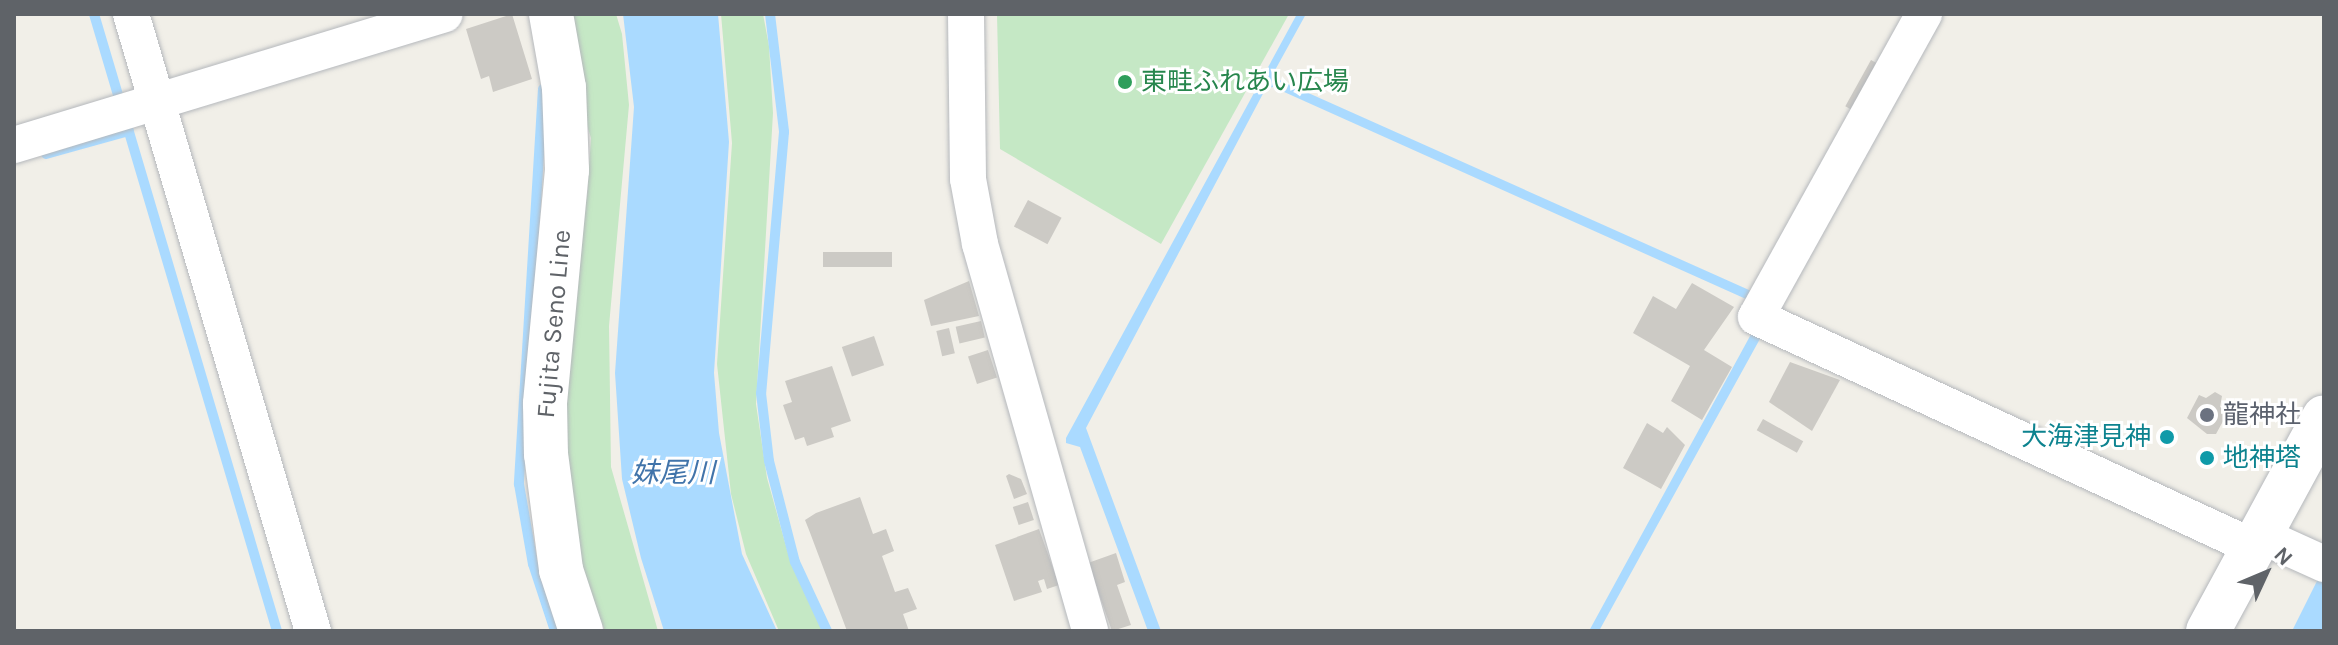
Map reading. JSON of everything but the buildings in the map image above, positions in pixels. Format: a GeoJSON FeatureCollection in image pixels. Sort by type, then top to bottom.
{"type":"FeatureCollection","features":[{"type":"Feature","properties":{"kind":"main road","name":"Fujita Seno Line"},"geometry":{"type":"LineString","coordinates":[[551,14],[564,88],[567,170],[545,404],[546,454],[561,570],[581,631]]}},
{"type":"Feature","properties":{"kind":"main road"},"geometry":{"type":"LineString","coordinates":[[2208,631],[2324,417]]}},
{"type":"Feature","properties":{"kind":"street"},"geometry":{"type":"LineString","coordinates":[[131,14],[135,111],[313,631]]}},
{"type":"Feature","properties":{"kind":"street"},"geometry":{"type":"LineString","coordinates":[[14,145],[135,111],[444,14]]}},
{"type":"Feature","properties":{"kind":"street"},"geometry":{"type":"LineString","coordinates":[[966,14],[968,179],[980,244],[1090,631]]}},
{"type":"Feature","properties":{"kind":"street"},"geometry":{"type":"LineString","coordinates":[[1924,14],[1764,313],[2257,541],[2324,564]]}},
{"type":"Feature","properties":{"kind":"green space"},"geometry":{"type":"Polygon","coordinates":[[[564,14],[616,14],[622,34],[629,105],[609,326],[611,467],[658,631],[605,631],[575,556],[563,482],[576,230],[587,197],[591,138],[576,90],[564,14]]]}},
{"type":"Feature","properties":{"kind":"green space"},"geometry":{"type":"Polygon","coordinates":[[[721,14],[763,14],[769,46],[773,113],[756,404],[767,478],[788,553],[822,631],[779,631],[746,554],[731,494],[717,364],[732,143],[721,14]]]}},
{"type":"Feature","properties":{"kind":"green space","name":"東畦ふれあい広場"},"geometry":{"type":"Polygon","coordinates":[[[997,14],[1289,14],[1161,244],[1000,149],[997,14]]]}},
{"type":"Feature","properties":{"kind":"water","name":"妹尾川"},"geometry":{"type":"Polygon","coordinates":[[[623,14],[718,14],[729,142],[714,373],[719,433],[742,554],[777,631],[664,631],[641,558],[622,479],[615,373],[634,107],[623,14]]]}},
{"type":"Feature","properties":{"kind":"water"},"geometry":{"type":"Polygon","coordinates":[[[1297,14],[1306,14],[1274,72],[1277,79],[1749,290],[1772,317],[1599,631],[1589,631],[1761,316],[1746,299],[1273,87],[1266,88],[1086,428],[1161,631],[1148,631],[1080,447],[1066,443],[1066,438],[1297,14]]]}},
{"type":"Feature","properties":{"kind":"water"},"geometry":{"type":"Polygon","coordinates":[[[2324,577],[2324,631],[2292,631],[2318,579],[2324,577]]]}},
{"type":"Feature","properties":{"kind":"waterway"},"geometry":{"type":"LineString","coordinates":[[94,14],[277,631]]}},
{"type":"Feature","properties":{"kind":"waterway"},"geometry":{"type":"LineString","coordinates":[[770,14],[784,132],[761,393],[769,461],[795,562],[827,631]]}},
{"type":"Feature","properties":{"kind":"waterway"},"geometry":{"type":"LineString","coordinates":[[543,89],[519,484],[533,564],[555,631]]}},
{"type":"Feature","properties":{"kind":"waterway"},"geometry":{"type":"LineString","coordinates":[[46,154],[129,131]]}},
{"type":"Feature","properties":{"kind":"place","name":"東畦ふれあい広場"},"geometry":{"type":"Point","coordinates":[1125,82]}},
{"type":"Feature","properties":{"kind":"place","name":"龍神社"},"geometry":{"type":"Point","coordinates":[2207,415]}},
{"type":"Feature","properties":{"kind":"place","name":"大海津見神"},"geometry":{"type":"Point","coordinates":[2167,437]}},
{"type":"Feature","properties":{"kind":"place","name":"地神塔"},"geometry":{"type":"Point","coordinates":[2207,458]}}]}
